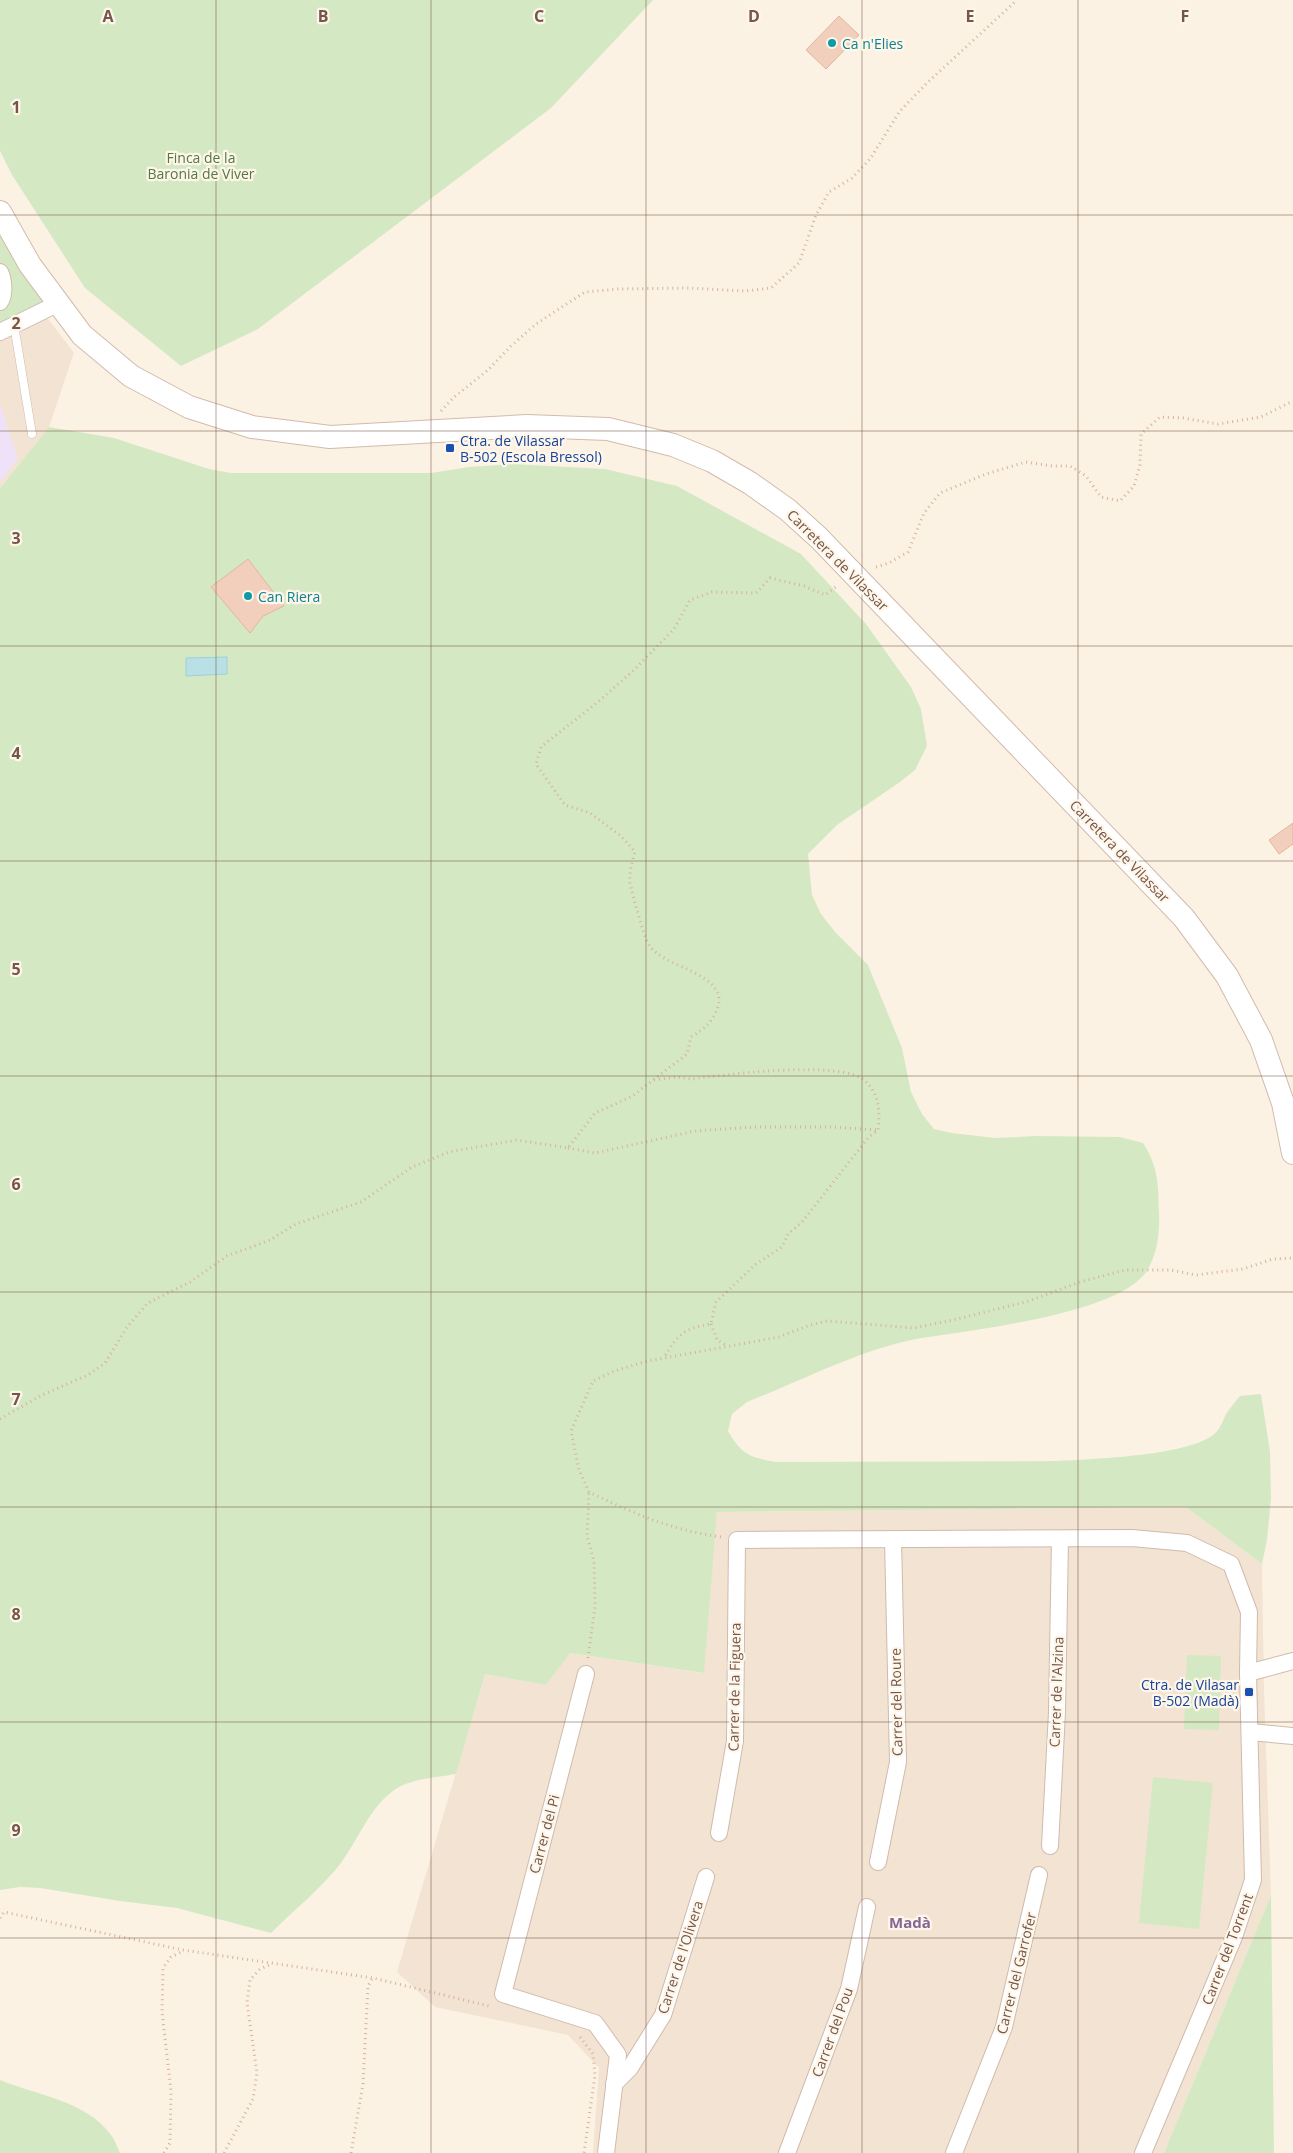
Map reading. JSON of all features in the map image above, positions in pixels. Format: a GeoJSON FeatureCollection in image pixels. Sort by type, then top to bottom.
{"type":"FeatureCollection","features":[{"type":"Feature","properties":{"kind":"street","name":"Carretera de Vilassar"},"geometry":{"type":"LineString","coordinates":[[0,212],[30,265],[57,304],[82,335],[131,376],[189,407],[252,427],[330,436],[420,433],[527,426],[608,428],[673,445],[712,461],[750,483],[788,510],[854,573],[1184,918],[1227,976],[1261,1040],[1282,1103],[1293,1153]]}},
{"type":"Feature","properties":{"kind":"street"},"geometry":{"type":"LineString","coordinates":[[0,302],[3,298],[1,275]]}},
{"type":"Feature","properties":{"kind":"street"},"geometry":{"type":"LineString","coordinates":[[7,329],[57,304]]}},
{"type":"Feature","properties":{"kind":"street","name":"Carrer del Torrent"},"geometry":{"type":"LineString","coordinates":[[737,1540],[1132,1538],[1187,1542],[1231,1564],[1249,1612],[1248,1673],[1253,1880],[1234,1937],[1143,2153]]}},
{"type":"Feature","properties":{"kind":"street","name":"Carrer del Roure"},"geometry":{"type":"LineString","coordinates":[[878,1862],[898,1762],[893,1539]]}},
{"type":"Feature","properties":{"kind":"street","name":"Carrer de l'Alzina"},"geometry":{"type":"LineString","coordinates":[[1050,1846],[1057,1712],[1060,1539]]}},
{"type":"Feature","properties":{"kind":"street","name":"Carrer de la Figuera"},"geometry":{"type":"LineString","coordinates":[[719,1833],[736,1741],[737,1540]]}},
{"type":"Feature","properties":{"kind":"street"},"geometry":{"type":"LineString","coordinates":[[1248,1673],[1293,1661]]}},
{"type":"Feature","properties":{"kind":"street","name":"Carrer del Pi"},"geometry":{"type":"LineString","coordinates":[[586,1674],[503,1994],[595,2023],[618,2055],[614,2084]]}},
{"type":"Feature","properties":{"kind":"street"},"geometry":{"type":"LineString","coordinates":[[1250,1732],[1293,1736]]}},
{"type":"Feature","properties":{"kind":"street","name":"Carrer del Garrofer"},"geometry":{"type":"LineString","coordinates":[[954,2153],[1004,2027],[1039,1875]]}},
{"type":"Feature","properties":{"kind":"street","name":"Carrer de l'Olivera"},"geometry":{"type":"LineString","coordinates":[[614,2084],[630,2068],[663,2015],[706,1877]]}},
{"type":"Feature","properties":{"kind":"street","name":"Carrer del Pou"},"geometry":{"type":"LineString","coordinates":[[787,2153],[849,1989],[867,1907]]}},
{"type":"Feature","properties":{"kind":"street"},"geometry":{"type":"LineString","coordinates":[[606,2153],[614,2084]]}},
{"type":"Feature","properties":{"kind":"lane"},"geometry":{"type":"LineString","coordinates":[[7,329],[32,434]]}},
{"type":"Feature","properties":{"kind":"path"},"geometry":{"type":"LineString","coordinates":[[420,433],[453,398],[488,370],[536,324],[584,292],[618,288],[687,288],[744,291],[771,288],[798,263],[816,215],[829,192],[852,178],[870,159],[900,111],[927,83],[1017,0]]}},
{"type":"Feature","properties":{"kind":"path"},"geometry":{"type":"LineString","coordinates":[[568,1148],[595,1113],[631,1097],[686,1054],[691,1037],[708,1026],[719,1001],[713,985],[696,973],[666,961],[649,946],[630,883],[630,870],[635,852],[622,837],[590,813],[565,805],[536,764],[541,747],[599,701],[634,670],[674,630],[690,600],[712,592],[756,593],[770,578],[804,586],[825,595],[854,573],[890,563],[908,552],[924,513],[940,493],[960,484],[1026,462],[1052,466],[1070,466],[1086,476],[1101,497],[1120,500],[1134,486],[1140,464],[1141,434],[1160,417],[1183,418],[1218,424],[1262,417],[1293,401]]}},
{"type":"Feature","properties":{"kind":"path"},"geometry":{"type":"LineString","coordinates":[[654,1080],[677,1077],[691,1079],[779,1071],[828,1071],[853,1074],[864,1080],[876,1094],[879,1114],[878,1130],[868,1138],[802,1222],[788,1234],[782,1247],[756,1264],[716,1302],[711,1324],[717,1340],[727,1346]]}},
{"type":"Feature","properties":{"kind":"path"},"geometry":{"type":"LineString","coordinates":[[0,1419],[42,1396],[88,1376],[104,1363],[127,1327],[148,1303],[190,1282],[227,1256],[270,1240],[296,1224],[360,1202],[412,1167],[449,1152],[517,1140],[595,1153],[695,1131],[754,1127],[833,1127],[878,1130]]}},
{"type":"Feature","properties":{"kind":"path"},"geometry":{"type":"LineString","coordinates":[[586,1674],[595,1606],[594,1562],[588,1536],[589,1492],[579,1470],[571,1431],[593,1381],[614,1371],[663,1359],[779,1336],[810,1324],[826,1321],[914,1328],[1030,1301],[1080,1282],[1125,1270],[1171,1270],[1196,1275],[1243,1269],[1274,1259],[1293,1258]]}},
{"type":"Feature","properties":{"kind":"path"},"geometry":{"type":"LineString","coordinates":[[663,1359],[675,1338],[699,1326],[711,1324]]}},
{"type":"Feature","properties":{"kind":"path"},"geometry":{"type":"LineString","coordinates":[[589,1492],[641,1517],[695,1533],[737,1540]]}},
{"type":"Feature","properties":{"kind":"path"},"geometry":{"type":"LineString","coordinates":[[0,1918],[4,1912],[27,1916],[184,1950],[373,1978],[492,2006]]}},
{"type":"Feature","properties":{"kind":"path"},"geometry":{"type":"LineString","coordinates":[[164,2153],[170,2143],[171,2091],[162,2012],[162,1968],[171,1957],[184,1950]]}},
{"type":"Feature","properties":{"kind":"path"},"geometry":{"type":"LineString","coordinates":[[224,2153],[253,2099],[257,2073],[247,2003],[250,1980],[260,1969],[273,1964]]}},
{"type":"Feature","properties":{"kind":"path"},"geometry":{"type":"LineString","coordinates":[[351,2153],[363,2084],[368,1986],[373,1978]]}},
{"type":"Feature","properties":{"kind":"path"},"geometry":{"type":"LineString","coordinates":[[578,2035],[593,2054],[595,2075],[584,2153]]}},
{"type":"Feature","properties":{"kind":"shaded area"},"geometry":{"type":"Polygon","coordinates":[[[0,246],[18,279],[74,353],[49,427],[0,488],[0,246]]]}},
{"type":"Feature","properties":{"kind":"shaded area"},"geometry":{"type":"Polygon","coordinates":[[[0,404],[18,459],[0,482],[0,404]]]}},
{"type":"Feature","properties":{"kind":"shaded area"},"geometry":{"type":"Polygon","coordinates":[[[1186,1507],[1262,1564],[1271,1895],[1164,2153],[593,2153],[599,2068],[568,2035],[435,2007],[397,1972],[485,1674],[546,1685],[569,1653],[703,1673],[717,1512],[1186,1507]]]}},
{"type":"Feature","properties":{"kind":"green space","name":"Finca de la Baronia de Viver"},"geometry":{"type":"Polygon","coordinates":[[[0,0],[653,0],[551,108],[258,329],[181,366],[85,288],[12,175],[0,151],[0,0]]]}},
{"type":"Feature","properties":{"kind":"green space"},"geometry":{"type":"Polygon","coordinates":[[[0,220],[52,303],[0,329],[0,220]]]}},
{"type":"Feature","properties":{"kind":"green space"},"geometry":{"type":"Polygon","coordinates":[[[49,427],[114,438],[209,469],[231,473],[431,473],[469,467],[512,464],[605,469],[677,486],[801,554],[866,624],[911,687],[921,709],[927,746],[915,770],[837,825],[808,854],[812,895],[821,914],[836,933],[868,965],[902,1048],[911,1092],[922,1114],[934,1129],[952,1133],[995,1138],[1036,1136],[1120,1137],[1143,1143],[1152,1160],[1157,1176],[1159,1229],[1154,1255],[1147,1271],[1124,1290],[1099,1302],[1001,1326],[916,1339],[851,1358],[747,1402],[732,1414],[728,1431],[747,1454],[776,1462],[1057,1461],[1093,1459],[1142,1455],[1188,1446],[1206,1439],[1217,1431],[1226,1414],[1240,1396],[1261,1394],[1270,1452],[1271,1499],[1267,1540],[1262,1564],[1186,1507],[717,1512],[704,1673],[570,1653],[546,1685],[485,1674],[456,1774],[407,1783],[393,1791],[369,1817],[337,1868],[313,1894],[271,1933],[177,1908],[40,1888],[20,1887],[0,1890],[0,488],[49,427]]]}},
{"type":"Feature","properties":{"kind":"green space"},"geometry":{"type":"Polygon","coordinates":[[[1187,1655],[1221,1656],[1219,1730],[1184,1729],[1187,1655]]]}},
{"type":"Feature","properties":{"kind":"green space"},"geometry":{"type":"Polygon","coordinates":[[[1153,1777],[1213,1783],[1199,1929],[1139,1923],[1153,1777]]]}},
{"type":"Feature","properties":{"kind":"green space"},"geometry":{"type":"Polygon","coordinates":[[[1271,1895],[1274,2153],[1164,2153],[1271,1895]]]}},
{"type":"Feature","properties":{"kind":"green space"},"geometry":{"type":"Polygon","coordinates":[[[0,2080],[60,2100],[89,2114],[101,2123],[111,2135],[120,2153],[0,2153],[0,2080]]]}},
{"type":"Feature","properties":{"kind":"water"},"geometry":{"type":"Polygon","coordinates":[[[227,657],[227,674],[186,676],[186,658],[227,657]]]}},
{"type":"Feature","properties":{"kind":"building","name":"Ca n'Elies"},"geometry":{"type":"Polygon","coordinates":[[[839,16],[859,35],[826,69],[806,50],[839,16]]]}},
{"type":"Feature","properties":{"kind":"building","name":"Can Riera"},"geometry":{"type":"Polygon","coordinates":[[[248,559],[284,606],[263,616],[250,633],[211,587],[248,559]]]}},
{"type":"Feature","properties":{"kind":"building"},"geometry":{"type":"Polygon","coordinates":[[[1293,823],[1293,844],[1279,854],[1269,840],[1293,823]]]}},
{"type":"Feature","properties":{"kind":"place","name":"Ca n'Elies"},"geometry":{"type":"Point","coordinates":[832,43]}},
{"type":"Feature","properties":{"kind":"place","name":"Ctra. de Vilassar B-502 (Escola Bressol)"},"geometry":{"type":"Point","coordinates":[450,448]}},
{"type":"Feature","properties":{"kind":"place","name":"Can Riera"},"geometry":{"type":"Point","coordinates":[248,596]}},
{"type":"Feature","properties":{"kind":"place","name":"Ctra. de Vilasar B-502 (Madà)"},"geometry":{"type":"Point","coordinates":[1249,1692]}},
{"type":"Feature","properties":{"kind":"district","name":"Madà"},"geometry":{"type":"Point","coordinates":[910,1922]}}]}
